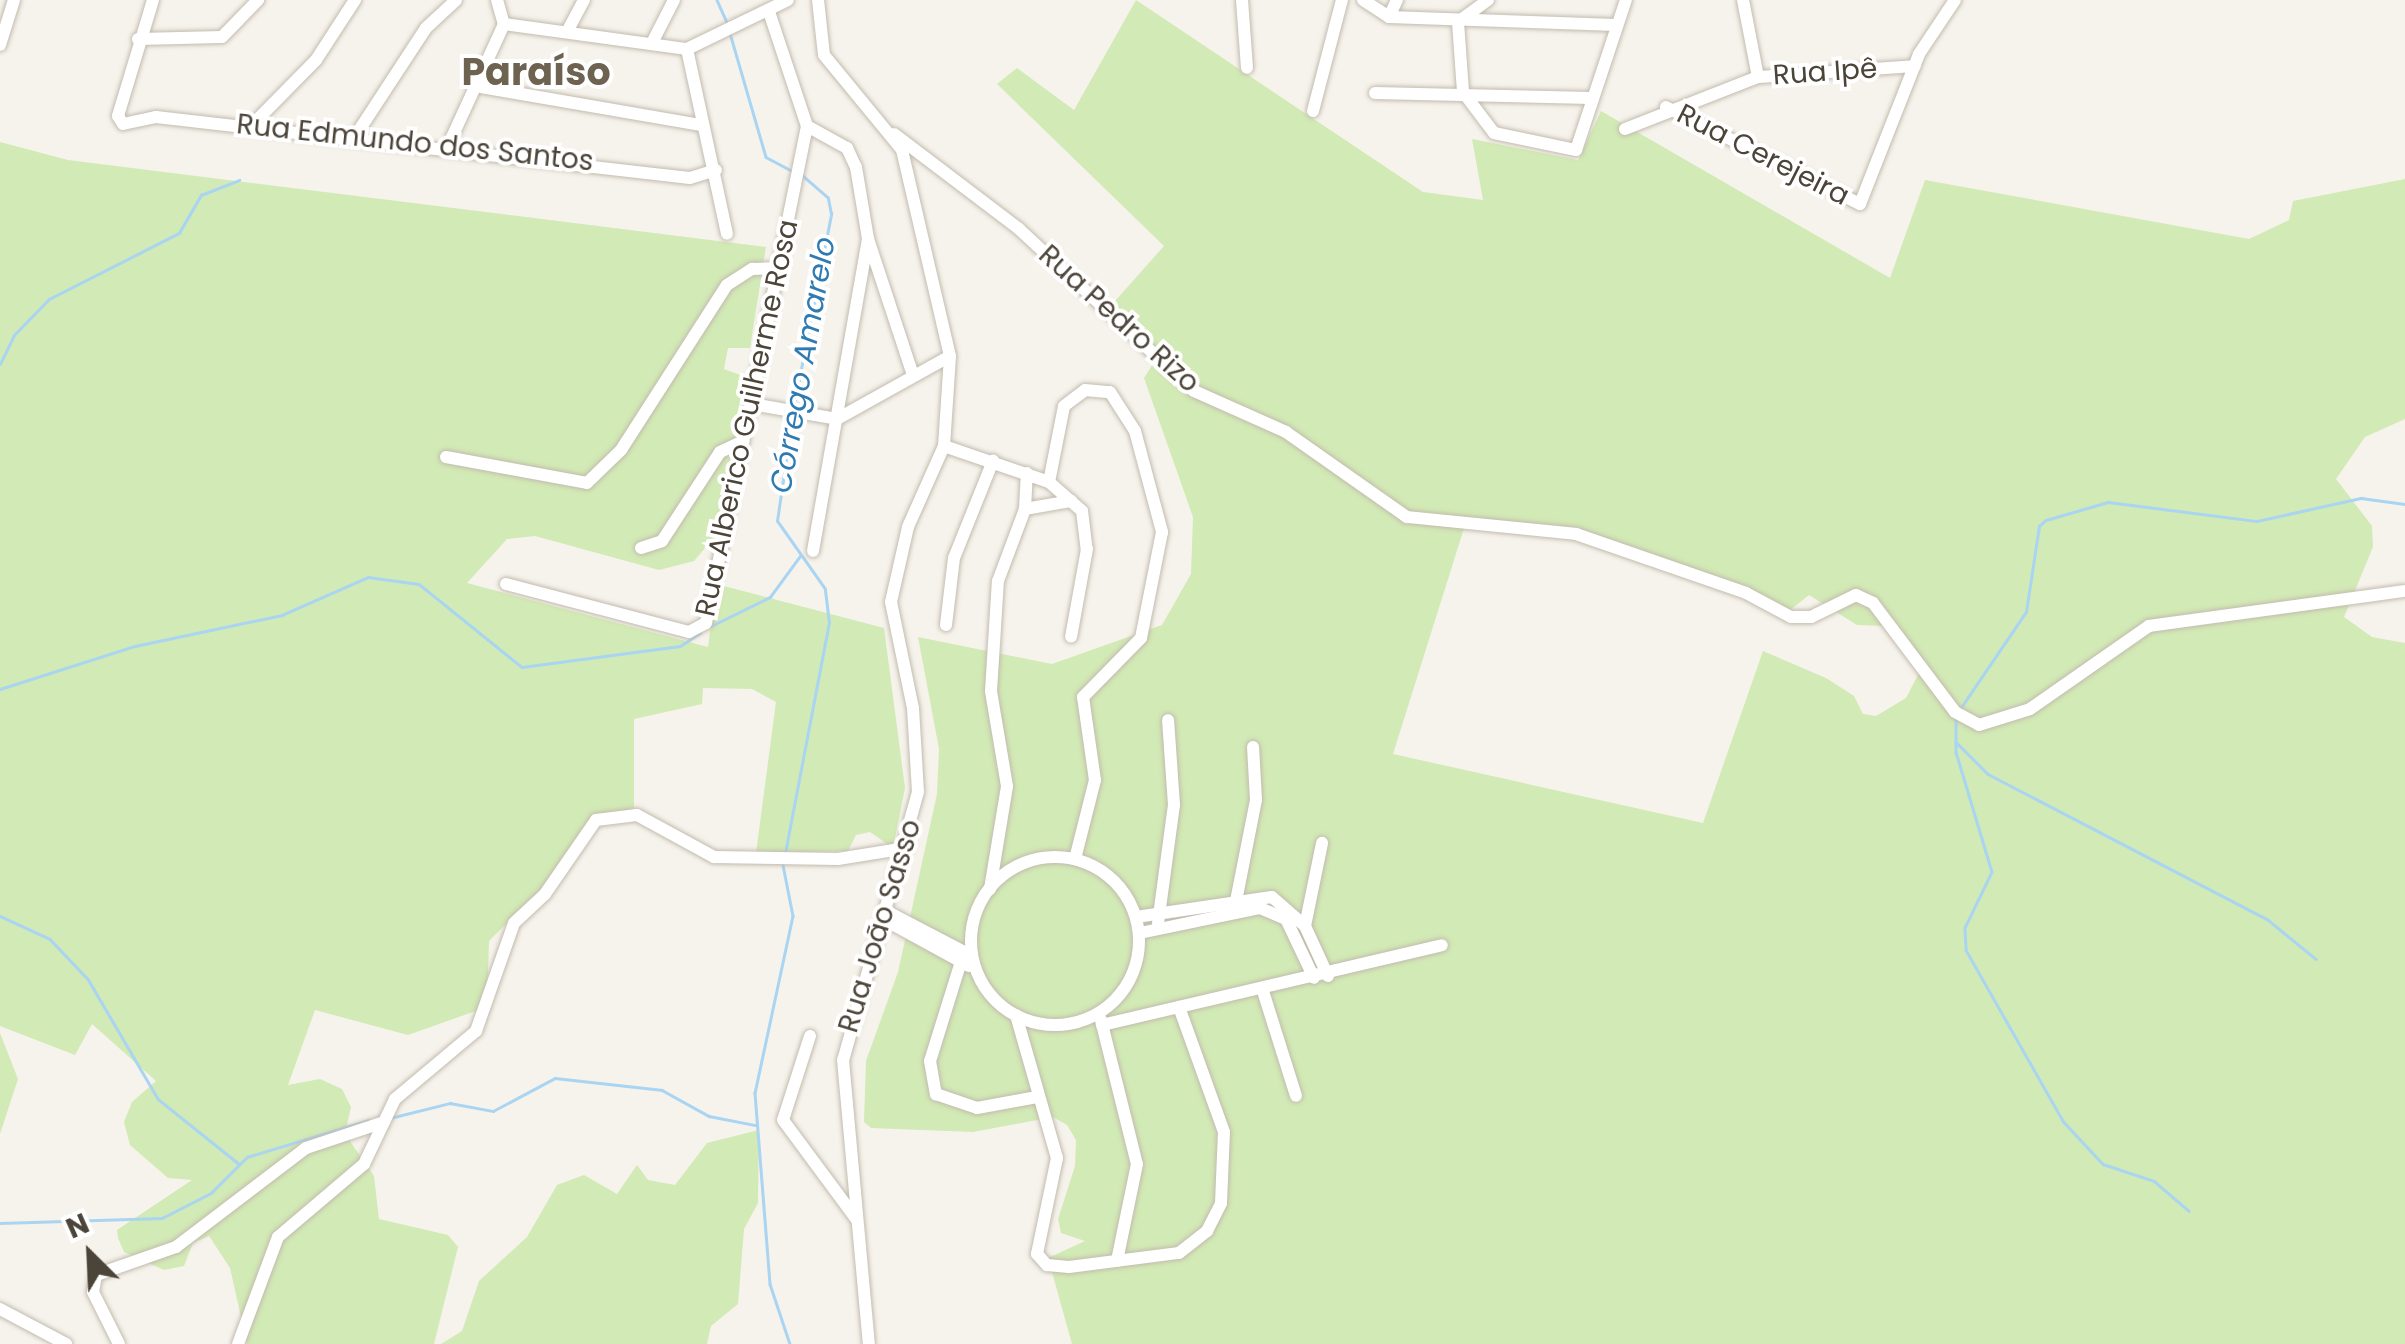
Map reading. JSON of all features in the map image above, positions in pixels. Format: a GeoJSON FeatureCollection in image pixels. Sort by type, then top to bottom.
{"type":"FeatureCollection","features":[{"type":"Feature","properties":{"kind":"street"},"geometry":{"type":"LineString","coordinates":[[0,45],[14,0]]}},
{"type":"Feature","properties":{"kind":"street"},"geometry":{"type":"LineString","coordinates":[[153,0],[138,39],[222,38],[258,0]]}},
{"type":"Feature","properties":{"kind":"street"},"geometry":{"type":"LineString","coordinates":[[251,126],[316,60],[355,0]]}},
{"type":"Feature","properties":{"kind":"street"},"geometry":{"type":"LineString","coordinates":[[354,138],[426,28],[456,0]]}},
{"type":"Feature","properties":{"kind":"street"},"geometry":{"type":"LineString","coordinates":[[446,148],[482,87],[504,24],[497,0]]}},
{"type":"Feature","properties":{"kind":"street"},"geometry":{"type":"LineString","coordinates":[[568,30],[584,0]]}},
{"type":"Feature","properties":{"kind":"street"},"geometry":{"type":"LineString","coordinates":[[652,43],[674,0]]}},
{"type":"Feature","properties":{"kind":"street"},"geometry":{"type":"LineString","coordinates":[[504,24],[688,49],[730,34],[788,0]]}},
{"type":"Feature","properties":{"kind":"street","name":"Rua João Sasso"},"geometry":{"type":"LineString","coordinates":[[827,0],[819,7],[824,54],[894,134],[950,356],[944,446],[908,527],[891,602],[919,768],[906,848],[844,1044],[869,1344]]}},
{"type":"Feature","properties":{"kind":"street"},"geometry":{"type":"LineString","coordinates":[[1242,0],[1247,68]]}},
{"type":"Feature","properties":{"kind":"street"},"geometry":{"type":"LineString","coordinates":[[1312,111],[1342,0]]}},
{"type":"Feature","properties":{"kind":"street"},"geometry":{"type":"LineString","coordinates":[[1363,0],[1389,17],[1616,25]]}},
{"type":"Feature","properties":{"kind":"street"},"geometry":{"type":"LineString","coordinates":[[1389,17],[1396,0]]}},
{"type":"Feature","properties":{"kind":"street"},"geometry":{"type":"LineString","coordinates":[[1458,22],[1488,0]]}},
{"type":"Feature","properties":{"kind":"street"},"geometry":{"type":"LineString","coordinates":[[1458,22],[1463,92],[1494,133],[1576,150],[1626,0]]}},
{"type":"Feature","properties":{"kind":"street"},"geometry":{"type":"LineString","coordinates":[[1743,0],[1758,77]]}},
{"type":"Feature","properties":{"kind":"street"},"geometry":{"type":"LineString","coordinates":[[1914,66],[1955,0]]}},
{"type":"Feature","properties":{"kind":"street","name":"Rua Alberico Guilherme Rosa"},"geometry":{"type":"LineString","coordinates":[[506,584],[702,629],[807,126],[769,12]]}},
{"type":"Feature","properties":{"kind":"street","name":"Rua Edmundo dos Santos"},"geometry":{"type":"LineString","coordinates":[[138,39],[118,116],[124,124],[156,116],[690,178],[716,170]]}},
{"type":"Feature","properties":{"kind":"street"},"geometry":{"type":"LineString","coordinates":[[688,49],[700,125],[716,170],[727,234]]}},
{"type":"Feature","properties":{"kind":"street","name":"Rua Ipê"},"geometry":{"type":"LineString","coordinates":[[1625,129],[1666,107],[1758,77],[1914,66]]}},
{"type":"Feature","properties":{"kind":"street","name":"Rua Cerejeira"},"geometry":{"type":"LineString","coordinates":[[1666,107],[1860,204],[1914,66]]}},
{"type":"Feature","properties":{"kind":"street"},"geometry":{"type":"LineString","coordinates":[[482,87],[700,125]]}},
{"type":"Feature","properties":{"kind":"street"},"geometry":{"type":"LineString","coordinates":[[1375,93],[1463,92],[1591,98]]}},
{"type":"Feature","properties":{"kind":"street"},"geometry":{"type":"LineString","coordinates":[[807,126],[847,148],[868,239],[913,375]]}},
{"type":"Feature","properties":{"kind":"street","name":"Rua Pedro Rizo"},"geometry":{"type":"LineString","coordinates":[[894,134],[1020,230],[1194,391],[1286,432],[1407,517],[1576,534],[1746,593],[1791,617],[1810,617],[1856,594],[1873,603],[1955,712],[1979,725],[2030,709],[2149,626],[2405,592]]}},
{"type":"Feature","properties":{"kind":"street"},"geometry":{"type":"LineString","coordinates":[[813,551],[868,239]]}},
{"type":"Feature","properties":{"kind":"street"},"geometry":{"type":"LineString","coordinates":[[446,457],[587,483],[621,450],[727,285],[752,270],[780,268]]}},
{"type":"Feature","properties":{"kind":"street"},"geometry":{"type":"LineString","coordinates":[[752,404],[838,419],[950,356]]}},
{"type":"Feature","properties":{"kind":"street"},"geometry":{"type":"LineString","coordinates":[[1049,482],[1064,406],[1085,390],[1110,392],[1135,431],[1162,532],[1142,638],[1082,697],[1095,780],[1076,859]]}},
{"type":"Feature","properties":{"kind":"street"},"geometry":{"type":"LineString","coordinates":[[640,548],[662,541],[720,452],[744,441]]}},
{"type":"Feature","properties":{"kind":"street"},"geometry":{"type":"LineString","coordinates":[[944,446],[1049,482],[1071,500],[1087,528],[1072,637]]}},
{"type":"Feature","properties":{"kind":"street"},"geometry":{"type":"LineString","coordinates":[[946,625],[954,558],[994,461]]}},
{"type":"Feature","properties":{"kind":"street"},"geometry":{"type":"LineString","coordinates":[[1026,473],[1025,509],[1006,548],[992,609],[993,722],[1006,786],[990,889],[974,920],[969,960],[930,1060],[936,1094],[978,1108],[1037,1097]]}},
{"type":"Feature","properties":{"kind":"street"},"geometry":{"type":"LineString","coordinates":[[1025,509],[1071,500]]}},
{"type":"Feature","properties":{"kind":"street"},"geometry":{"type":"LineString","coordinates":[[1158,923],[1174,805],[1168,720]]}},
{"type":"Feature","properties":{"kind":"street"},"geometry":{"type":"LineString","coordinates":[[1236,907],[1256,800],[1253,746]]}},
{"type":"Feature","properties":{"kind":"street"},"geometry":{"type":"LineString","coordinates":[[238,1344],[278,1238],[364,1164],[384,1122],[410,1084],[476,1030],[514,922],[545,894],[596,820],[637,815],[702,854],[784,858],[906,848]]}},
{"type":"Feature","properties":{"kind":"street"},"geometry":{"type":"LineString","coordinates":[[1321,977],[1305,926],[1322,843]]}},
{"type":"Feature","properties":{"kind":"street"},"geometry":{"type":"LineString","coordinates":[[990,889],[1028,862],[1076,859],[1114,880],[1136,917],[1140,934],[1130,979],[1100,1019]]}},
{"type":"Feature","properties":{"kind":"street"},"geometry":{"type":"LineString","coordinates":[[1140,934],[1158,923],[1272,898],[1305,926]]}},
{"type":"Feature","properties":{"kind":"street"},"geometry":{"type":"LineString","coordinates":[[1236,907],[1260,908],[1286,919],[1321,977]]}},
{"type":"Feature","properties":{"kind":"street"},"geometry":{"type":"LineString","coordinates":[[885,915],[969,960],[1016,1016],[1057,1158],[1038,1240],[1041,1261],[1158,1259],[1194,1244],[1228,1182],[1224,1132],[1179,1008]]}},
{"type":"Feature","properties":{"kind":"street"},"geometry":{"type":"LineString","coordinates":[[1136,917],[1158,923]]}},
{"type":"Feature","properties":{"kind":"street"},"geometry":{"type":"LineString","coordinates":[[1016,1016],[1072,1024],[1179,1008],[1442,945]]}},
{"type":"Feature","properties":{"kind":"street"},"geometry":{"type":"LineString","coordinates":[[1262,988],[1296,1096]]}},
{"type":"Feature","properties":{"kind":"street"},"geometry":{"type":"LineString","coordinates":[[1100,1019],[1137,1164],[1117,1262]]}},
{"type":"Feature","properties":{"kind":"street"},"geometry":{"type":"LineString","coordinates":[[810,1036],[784,1120],[859,1222]]}},
{"type":"Feature","properties":{"kind":"street"},"geometry":{"type":"LineString","coordinates":[[119,1344],[93,1292],[96,1275],[176,1246],[306,1148],[384,1122]]}},
{"type":"Feature","properties":{"kind":"street"},"geometry":{"type":"LineString","coordinates":[[0,1309],[66,1344]]}},
{"type":"Feature","properties":{"kind":"green space"},"geometry":{"type":"Polygon","coordinates":[[[1136,0],[1423,192],[1483,200],[1472,139],[1578,160],[1601,111],[1890,278],[1925,180],[2249,239],[2289,220],[2293,201],[2405,179],[2405,419],[2365,437],[2336,479],[2372,526],[2373,547],[2344,617],[2372,637],[2405,643],[2405,1344],[1072,1344],[1048,1258],[1085,1241],[1061,1233],[1058,1219],[1075,1166],[1076,1140],[1067,1125],[1053,1117],[973,1132],[871,1128],[864,1122],[866,1061],[898,972],[937,794],[939,749],[918,637],[1052,664],[1162,625],[1191,574],[1193,517],[1144,378],[1156,359],[1108,309],[1164,246],[997,84],[1017,68],[1074,110],[1136,0]],[[1466,522],[1393,754],[1703,823],[1763,651],[1826,678],[1854,696],[1863,714],[1876,716],[1906,698],[1921,669],[1884,626],[1857,625],[1809,595],[1785,614],[1613,547],[1466,522]]]}},
{"type":"Feature","properties":{"kind":"green space"},"geometry":{"type":"Polygon","coordinates":[[[0,142],[68,160],[766,247],[750,348],[728,348],[724,369],[746,377],[719,532],[694,561],[659,570],[535,536],[507,539],[467,583],[708,647],[716,584],[884,628],[905,788],[893,848],[870,832],[856,835],[848,851],[756,853],[776,702],[752,689],[703,688],[702,704],[634,719],[634,808],[588,821],[548,882],[489,941],[487,1007],[408,1035],[315,1010],[288,1085],[320,1079],[342,1089],[351,1107],[345,1134],[374,1176],[379,1219],[448,1235],[458,1247],[434,1344],[247,1344],[230,1268],[209,1236],[193,1243],[184,1266],[164,1270],[124,1252],[118,1238],[117,1230],[192,1180],[168,1178],[130,1145],[124,1122],[132,1102],[156,1081],[92,1024],[75,1055],[0,1026],[0,142]]]}},
{"type":"Feature","properties":{"kind":"green space"},"geometry":{"type":"Polygon","coordinates":[[[0,1033],[18,1079],[0,1134],[0,1033]]]}},
{"type":"Feature","properties":{"kind":"green space"},"geometry":{"type":"Polygon","coordinates":[[[759,1130],[758,1203],[744,1229],[738,1304],[711,1326],[707,1344],[441,1344],[462,1331],[479,1281],[527,1237],[557,1185],[584,1175],[617,1194],[637,1165],[648,1180],[675,1185],[707,1143],[759,1130]]]}},
{"type":"Feature","properties":{"kind":"waterway","name":"Córrego Amarelo"},"geometry":{"type":"LineString","coordinates":[[717,0],[728,25]]}},
{"type":"Feature","properties":{"kind":"waterway","name":"Córrego Amarelo"},"geometry":{"type":"LineString","coordinates":[[730,33],[766,157],[794,172]]}},
{"type":"Feature","properties":{"kind":"waterway","name":"Córrego Amarelo"},"geometry":{"type":"LineString","coordinates":[[794,405],[831,214],[828,198],[802,175]]}},
{"type":"Feature","properties":{"kind":"waterway"},"geometry":{"type":"LineString","coordinates":[[0,364],[14,335],[49,299],[179,233],[201,195],[239,180]]}},
{"type":"Feature","properties":{"kind":"waterway","name":"Córrego Amarelo"},"geometry":{"type":"LineString","coordinates":[[785,853],[829,623],[825,589],[777,521],[792,418]]}},
{"type":"Feature","properties":{"kind":"waterway"},"geometry":{"type":"LineString","coordinates":[[1962,706],[2026,612],[2039,526],[2046,520],[2108,502],[2257,521],[2361,498],[2405,504]]}},
{"type":"Feature","properties":{"kind":"waterway"},"geometry":{"type":"LineString","coordinates":[[711,626],[770,597],[800,556]]}},
{"type":"Feature","properties":{"kind":"waterway"},"geometry":{"type":"LineString","coordinates":[[0,689],[135,646],[282,615],[368,577],[419,584],[522,667],[680,646],[700,633]]}},
{"type":"Feature","properties":{"kind":"waterway"},"geometry":{"type":"LineString","coordinates":[[1956,717],[1956,752],[1992,872],[1965,928],[1966,950],[2063,1121],[2103,1164],[2154,1181],[2189,1211]]}},
{"type":"Feature","properties":{"kind":"waterway"},"geometry":{"type":"LineString","coordinates":[[1956,742],[1988,774],[2267,919],[2316,959]]}},
{"type":"Feature","properties":{"kind":"waterway","name":"Córrego Amarelo"},"geometry":{"type":"LineString","coordinates":[[783,865],[793,916],[755,1093],[770,1284],[790,1344]]}},
{"type":"Feature","properties":{"kind":"waterway"},"geometry":{"type":"LineString","coordinates":[[0,916],[50,939],[88,979],[158,1099],[238,1163]]}},
{"type":"Feature","properties":{"kind":"waterway"},"geometry":{"type":"LineString","coordinates":[[390,1118],[450,1103],[493,1111],[555,1078],[662,1090],[709,1116],[755,1125]]}},
{"type":"Feature","properties":{"kind":"waterway"},"geometry":{"type":"LineString","coordinates":[[0,1223],[162,1218],[211,1193],[247,1157],[369,1120]]}},
{"type":"Feature","properties":{"kind":"district","name":"Paraíso"},"geometry":{"type":"Point","coordinates":[536,72]}}]}
